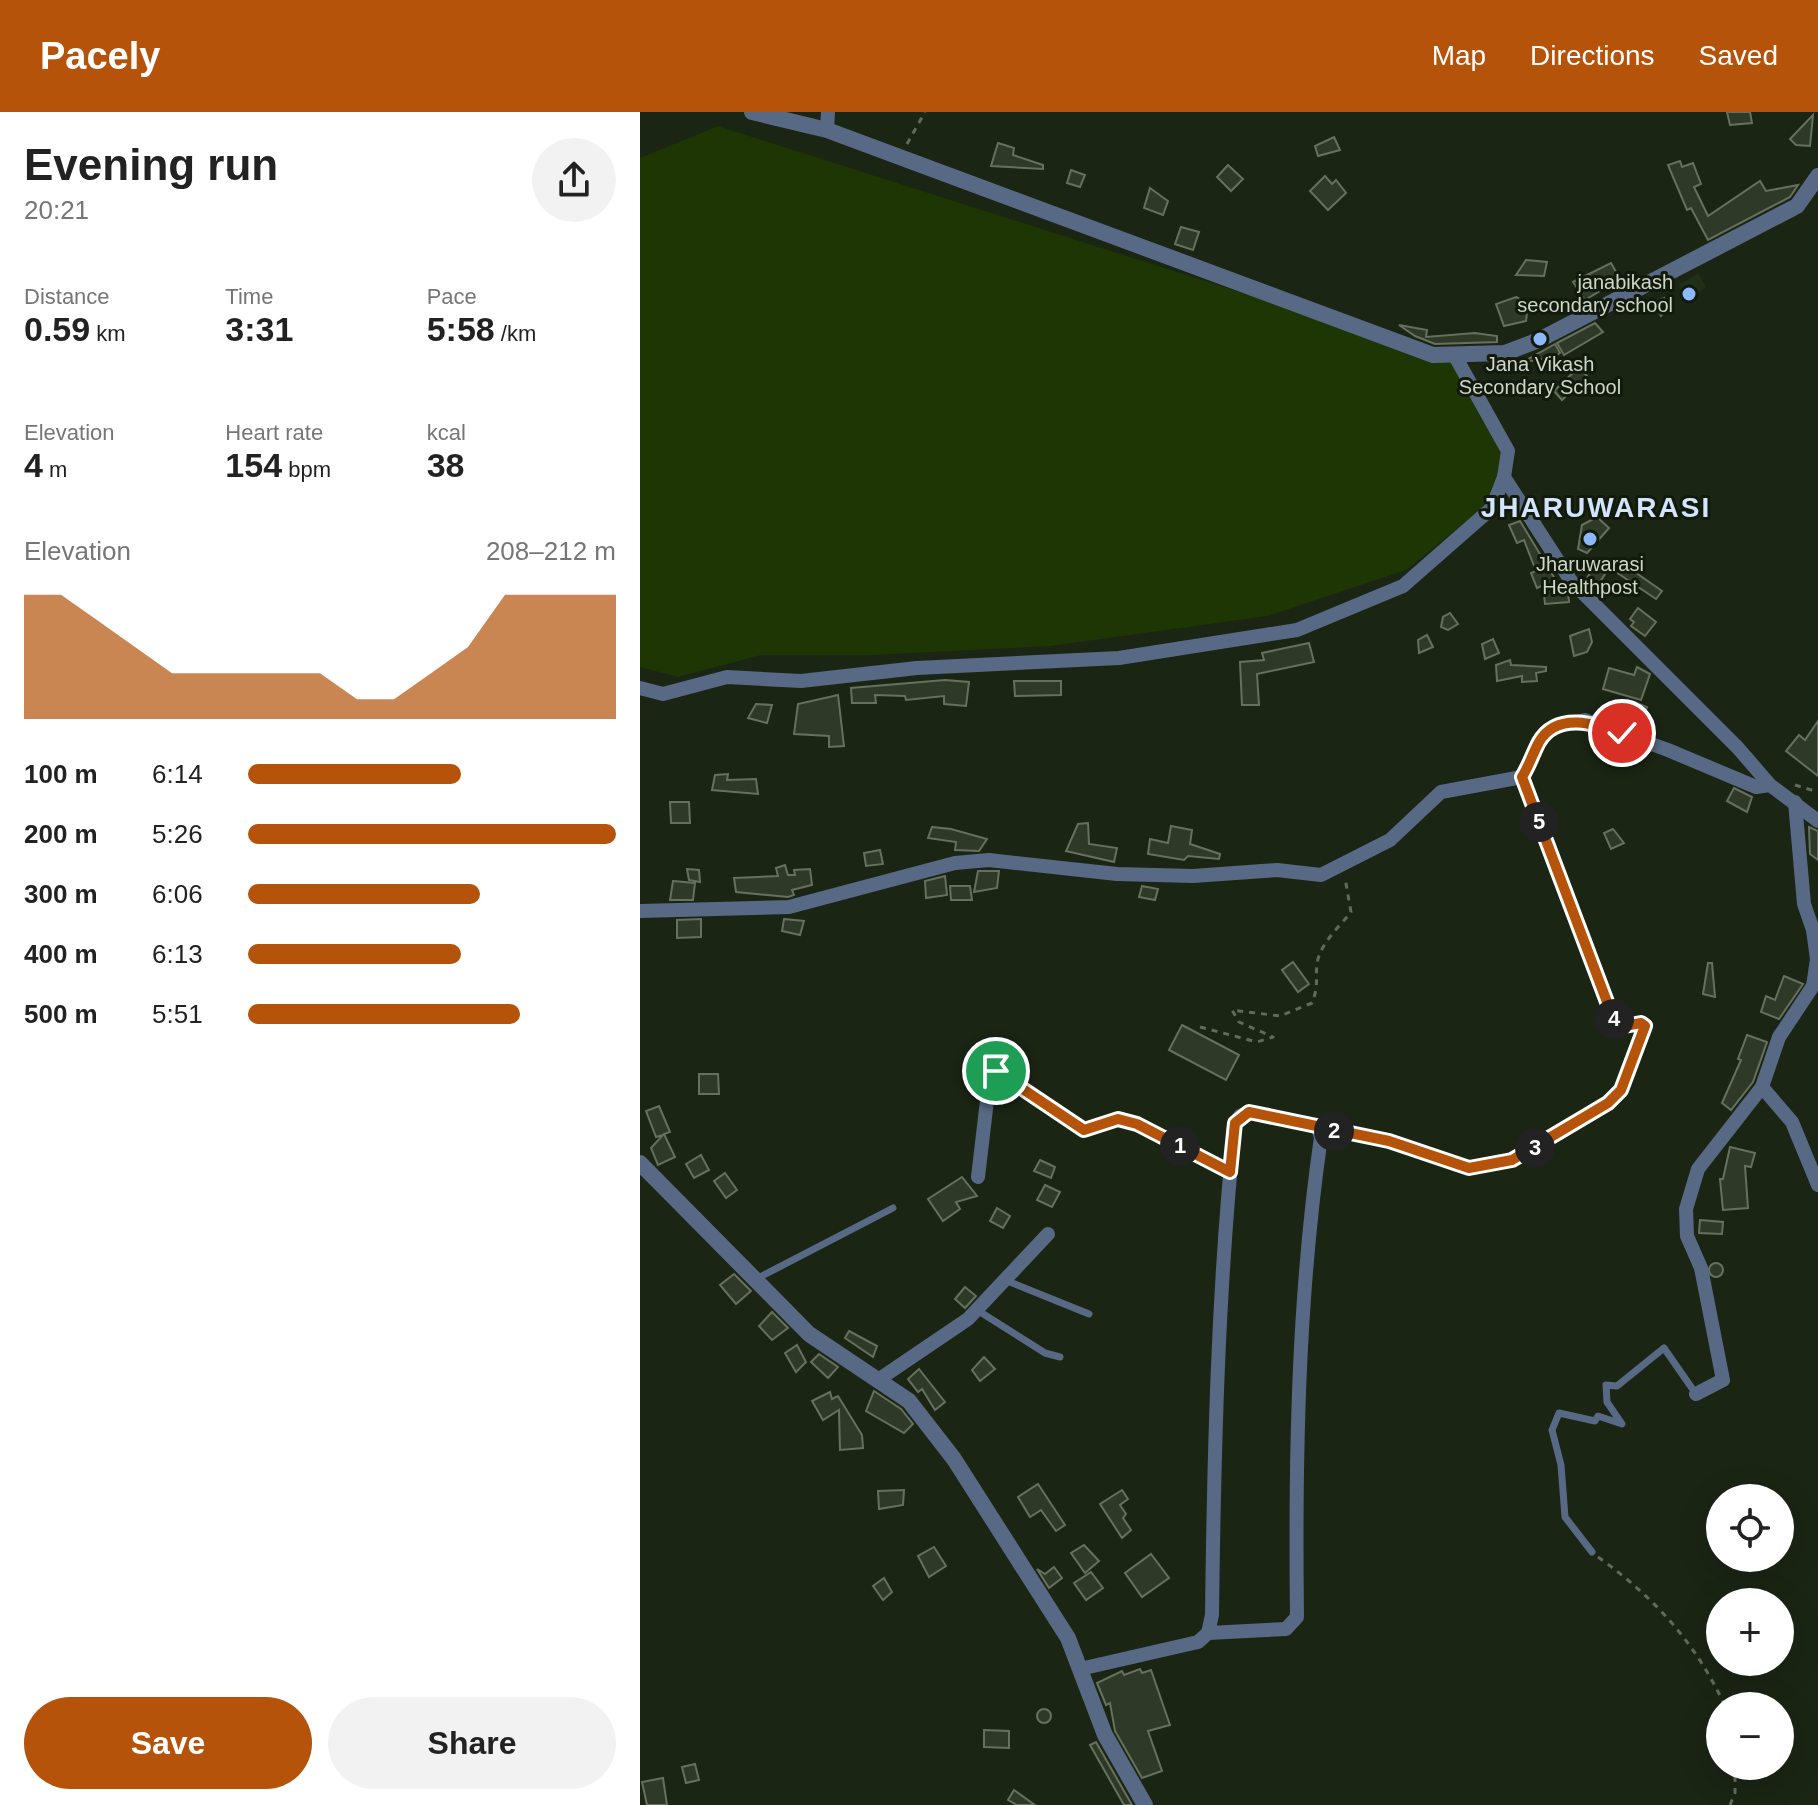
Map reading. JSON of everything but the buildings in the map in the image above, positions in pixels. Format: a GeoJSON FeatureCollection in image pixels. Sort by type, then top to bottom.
{"type":"FeatureCollection","features":[{"type":"Feature","properties":{"kind":"street"},"geometry":{"type":"LineString","coordinates":[[752,112],[827,130],[900,156],[1433,355],[1505,353],[1540,339],[1797,206],[1818,176]]}},
{"type":"Feature","properties":{"kind":"street"},"geometry":{"type":"LineString","coordinates":[[827,130],[828,112]]}},
{"type":"Feature","properties":{"kind":"street"},"geometry":{"type":"LineString","coordinates":[[640,688],[663,694],[727,677],[801,681],[917,668],[1119,658],[1297,630],[1403,586],[1492,508],[1504,477],[1508,451],[1455,356]]}},
{"type":"Feature","properties":{"kind":"street"},"geometry":{"type":"LineString","coordinates":[[1504,477],[1571,581],[1738,748],[1770,785],[1818,821]]}},
{"type":"Feature","properties":{"kind":"street"},"geometry":{"type":"LineString","coordinates":[[1080,1669],[1198,1642],[1208,1633],[1212,1615],[1215,1417],[1230,1172],[1235,1123],[1240,1116],[1249,1112],[1318,1129],[1389,1141],[1469,1168],[1512,1160],[1608,1103],[1621,1090],[1645,1026],[1641,1023],[1619,1027],[1615,1023],[1522,777],[1540,739],[1555,727],[1585,720],[1756,787],[1770,785]]}},
{"type":"Feature","properties":{"kind":"street"},"geometry":{"type":"LineString","coordinates":[[640,911],[789,907],[955,863],[989,860],[1161,876],[1277,870],[1321,875],[1390,840],[1441,792],[1522,777]]}},
{"type":"Feature","properties":{"kind":"street"},"geometry":{"type":"LineString","coordinates":[[1696,1394],[1723,1380],[1701,1268],[1687,1236],[1686,1209],[1698,1169],[1762,1087],[1779,1037],[1813,986],[1817,959],[1813,930],[1804,904],[1795,802]]}},
{"type":"Feature","properties":{"kind":"street"},"geometry":{"type":"LineString","coordinates":[[978,1177],[990,1075],[996,1071],[1084,1130],[1118,1119],[1137,1124],[1230,1172]]}},
{"type":"Feature","properties":{"kind":"street"},"geometry":{"type":"LineString","coordinates":[[1762,1087],[1792,1122],[1818,1185]]}},
{"type":"Feature","properties":{"kind":"street"},"geometry":{"type":"LineString","coordinates":[[1208,1633],[1286,1629],[1297,1617],[1297,1410],[1311,1205],[1321,1137],[1318,1129]]}},
{"type":"Feature","properties":{"kind":"street"},"geometry":{"type":"LineString","coordinates":[[640,1163],[809,1334],[909,1401],[954,1459],[1068,1638],[1105,1735],[1145,1805]]}},
{"type":"Feature","properties":{"kind":"street"},"geometry":{"type":"LineString","coordinates":[[878,1380],[977,1310],[1048,1234]]}},
{"type":"Feature","properties":{"kind":"lane"},"geometry":{"type":"LineString","coordinates":[[756,1280],[893,1208]]}},
{"type":"Feature","properties":{"kind":"lane"},"geometry":{"type":"LineString","coordinates":[[1004,1280],[1089,1314]]}},
{"type":"Feature","properties":{"kind":"lane"},"geometry":{"type":"LineString","coordinates":[[977,1310],[1028,1343],[1060,1357]]}},
{"type":"Feature","properties":{"kind":"lane"},"geometry":{"type":"LineString","coordinates":[[1592,1552],[1565,1517],[1561,1465],[1552,1430],[1559,1413],[1595,1421],[1598,1416],[1622,1424],[1607,1402],[1606,1385],[1617,1386],[1664,1348],[1696,1394]]}},
{"type":"Feature","properties":{"kind":"path"},"geometry":{"type":"LineString","coordinates":[[900,156],[925,112]]}},
{"type":"Feature","properties":{"kind":"path"},"geometry":{"type":"LineString","coordinates":[[1200,1027],[1257,1042],[1273,1037],[1239,1022],[1232,1010],[1280,1016],[1312,1003],[1319,985],[1318,960],[1325,945],[1351,912],[1344,866]]}},
{"type":"Feature","properties":{"kind":"path"},"geometry":{"type":"LineString","coordinates":[[1592,1552],[1642,1589],[1706,1666],[1718,1692]]}},
{"type":"Feature","properties":{"kind":"path"},"geometry":{"type":"LineString","coordinates":[[1730,1805],[1735,1793],[1735,1780]]}},
{"type":"Feature","properties":{"kind":"shaded area","name":"janabikash secondary school"},"geometry":{"type":"Polygon","coordinates":[[[1698,273],[1706,287],[1685,301],[1679,285],[1698,273]]]}},
{"type":"Feature","properties":{"kind":"green space"},"geometry":{"type":"Polygon","coordinates":[[[718,126],[1460,362],[1505,448],[1497,497],[1406,570],[1268,616],[1050,646],[873,655],[761,655],[678,677],[640,667],[640,158],[718,126]]]}},
{"type":"Feature","properties":{"kind":"place","name":"janabikash secondary school"},"geometry":{"type":"Point","coordinates":[1689,294]}},
{"type":"Feature","properties":{"kind":"place","name":"Jana Vikash Secondary School"},"geometry":{"type":"Point","coordinates":[1540,339]}},
{"type":"Feature","properties":{"kind":"place","name":"Jharuwarasi Healthpost"},"geometry":{"type":"Point","coordinates":[1590,539]}},
{"type":"Feature","properties":{"kind":"district","name":"JHARUWARASI"},"geometry":{"type":"Point","coordinates":[1596,507]}},
{"type":"Feature","properties":{"kind":"route"},"geometry":{"type":"LineString","coordinates":[[996,1071],[1084,1130],[1103,1121],[1118,1119],[1137,1124],[1230,1172],[1235,1123],[1240,1116],[1249,1112],[1318,1129],[1389,1141],[1469,1168],[1512,1160],[1554,1138],[1608,1103],[1621,1090],[1645,1026],[1641,1023],[1619,1027],[1615,1023],[1522,777],[1540,739],[1555,727],[1585,720],[1622,733]]}}]}
